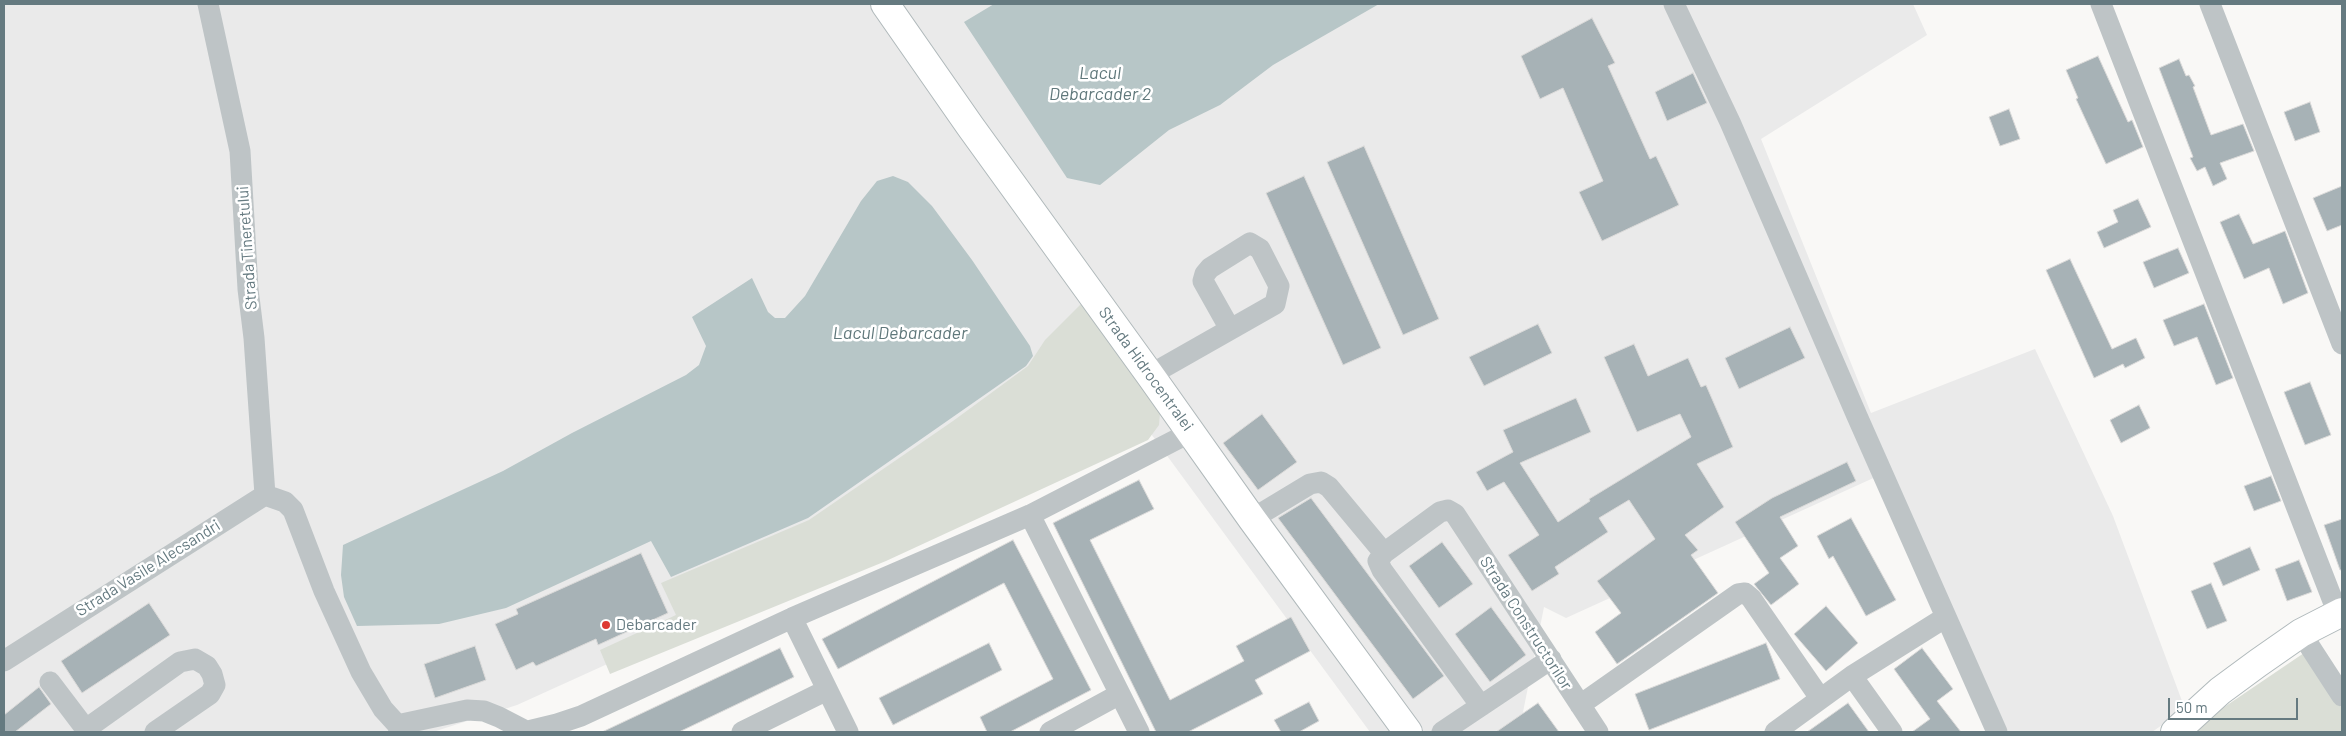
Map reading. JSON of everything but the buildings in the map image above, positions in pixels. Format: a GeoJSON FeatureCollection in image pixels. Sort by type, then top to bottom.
{"type":"FeatureCollection","features":[{"type":"Feature","properties":{"kind":"street","name":"Strada Tineretului"},"geometry":{"type":"LineString","coordinates":[[208,4],[240,151],[248,289],[265,495]]}},
{"type":"Feature","properties":{"kind":"street","name":"Strada Hidrocentralei"},"geometry":{"type":"LineString","coordinates":[[885,4],[970,126],[1252,519],[1408,732]]}},
{"type":"Feature","properties":{"kind":"street"},"geometry":{"type":"LineString","coordinates":[[1674,4],[1730,122],[1997,732]]}},
{"type":"Feature","properties":{"kind":"street"},"geometry":{"type":"LineString","coordinates":[[2100,4],[2340,613],[2301,633],[2220,691],[2175,732]]}},
{"type":"Feature","properties":{"kind":"street"},"geometry":{"type":"LineString","coordinates":[[2210,4],[2342,344]]}},
{"type":"Feature","properties":{"kind":"street"},"geometry":{"type":"LineString","coordinates":[[1150,375],[1230,330]]}},
{"type":"Feature","properties":{"kind":"street"},"geometry":{"type":"LineString","coordinates":[[265,495],[285,502],[293,510],[324,591],[360,672],[383,709],[400,728],[467,710],[484,711],[499,716],[526,732],[581,716],[792,618],[1030,515],[1191,432]]}},
{"type":"Feature","properties":{"kind":"street"},"geometry":{"type":"LineString","coordinates":[[1252,519],[1310,484],[1321,482],[1329,487],[1384,553],[1378,561],[1382,570],[1481,706]]}},
{"type":"Feature","properties":{"kind":"street","name":"Strada Vasile Alecsandri"},"geometry":{"type":"LineString","coordinates":[[4,661],[265,495]]}},
{"type":"Feature","properties":{"kind":"street","name":"Strada Constructorilor"},"geometry":{"type":"LineString","coordinates":[[1384,553],[1440,512],[1448,510],[1455,514],[1598,732]]}},
{"type":"Feature","properties":{"kind":"street"},"geometry":{"type":"LineString","coordinates":[[1030,515],[1139,732]]}},
{"type":"Feature","properties":{"kind":"street"},"geometry":{"type":"LineString","coordinates":[[1580,705],[1738,594],[1745,593],[1751,598],[1820,698]]}},
{"type":"Feature","properties":{"kind":"street"},"geometry":{"type":"LineString","coordinates":[[1785,729],[1820,698],[1946,616]]}},
{"type":"Feature","properties":{"kind":"street"},"geometry":{"type":"LineString","coordinates":[[792,618],[848,732]]}},
{"type":"Feature","properties":{"kind":"street"},"geometry":{"type":"LineString","coordinates":[[2301,633],[2342,696]]}},
{"type":"Feature","properties":{"kind":"street"},"geometry":{"type":"LineString","coordinates":[[50,682],[87,731],[180,662],[195,659],[207,666],[212,674],[215,685],[210,694],[154,732]]}},
{"type":"Feature","properties":{"kind":"street"},"geometry":{"type":"LineString","coordinates":[[1442,732],[1550,660]]}},
{"type":"Feature","properties":{"kind":"street"},"geometry":{"type":"LineString","coordinates":[[1852,676],[1892,732]]}},
{"type":"Feature","properties":{"kind":"street"},"geometry":{"type":"LineString","coordinates":[[742,732],[827,690]]}},
{"type":"Feature","properties":{"kind":"street"},"geometry":{"type":"LineString","coordinates":[[1050,732],[1120,694]]}},
{"type":"Feature","properties":{"kind":"shaded area"},"geometry":{"type":"Polygon","coordinates":[[[4,4],[1913,4],[1927,35],[1761,139],[1871,413],[2035,349],[2113,516],[2185,709],[2152,732],[2008,732],[1891,470],[1566,618],[1544,607],[1519,732],[1370,732],[1143,423],[1066,456],[517,705],[433,732],[4,732],[4,4]]]}},
{"type":"Feature","properties":{"kind":"shaded area"},"geometry":{"type":"Polygon","coordinates":[[[1082,303],[1154,399],[1160,413],[1159,425],[1148,440],[886,561],[610,674],[600,650],[676,615],[661,583],[809,520],[953,421],[1028,366],[1045,340],[1082,303]]]}},
{"type":"Feature","properties":{"kind":"shaded area"},"geometry":{"type":"Polygon","coordinates":[[[2304,653],[2336,702],[2342,708],[2342,732],[2195,732],[2214,714],[2304,653]]]}},
{"type":"Feature","properties":{"kind":"water","name":"Lacul Debarcader 2"},"geometry":{"type":"Polygon","coordinates":[[[994,4],[1379,4],[1273,65],[1220,105],[1169,130],[1100,185],[1067,178],[964,22],[994,4]]]}},
{"type":"Feature","properties":{"kind":"water","name":"Lacul Debarcader"},"geometry":{"type":"Polygon","coordinates":[[[893,176],[908,182],[932,206],[972,260],[1030,346],[1033,356],[1026,366],[808,518],[671,577],[651,541],[506,608],[439,624],[357,626],[344,597],[341,575],[343,545],[503,471],[572,433],[686,375],[699,365],[706,346],[692,317],[752,278],[768,312],[775,318],[785,318],[805,296],[861,201],[877,181],[893,176]]]}},
{"type":"Feature","properties":{"kind":"place","name":"Debarcader"},"geometry":{"type":"Point","coordinates":[606,625]}}]}
